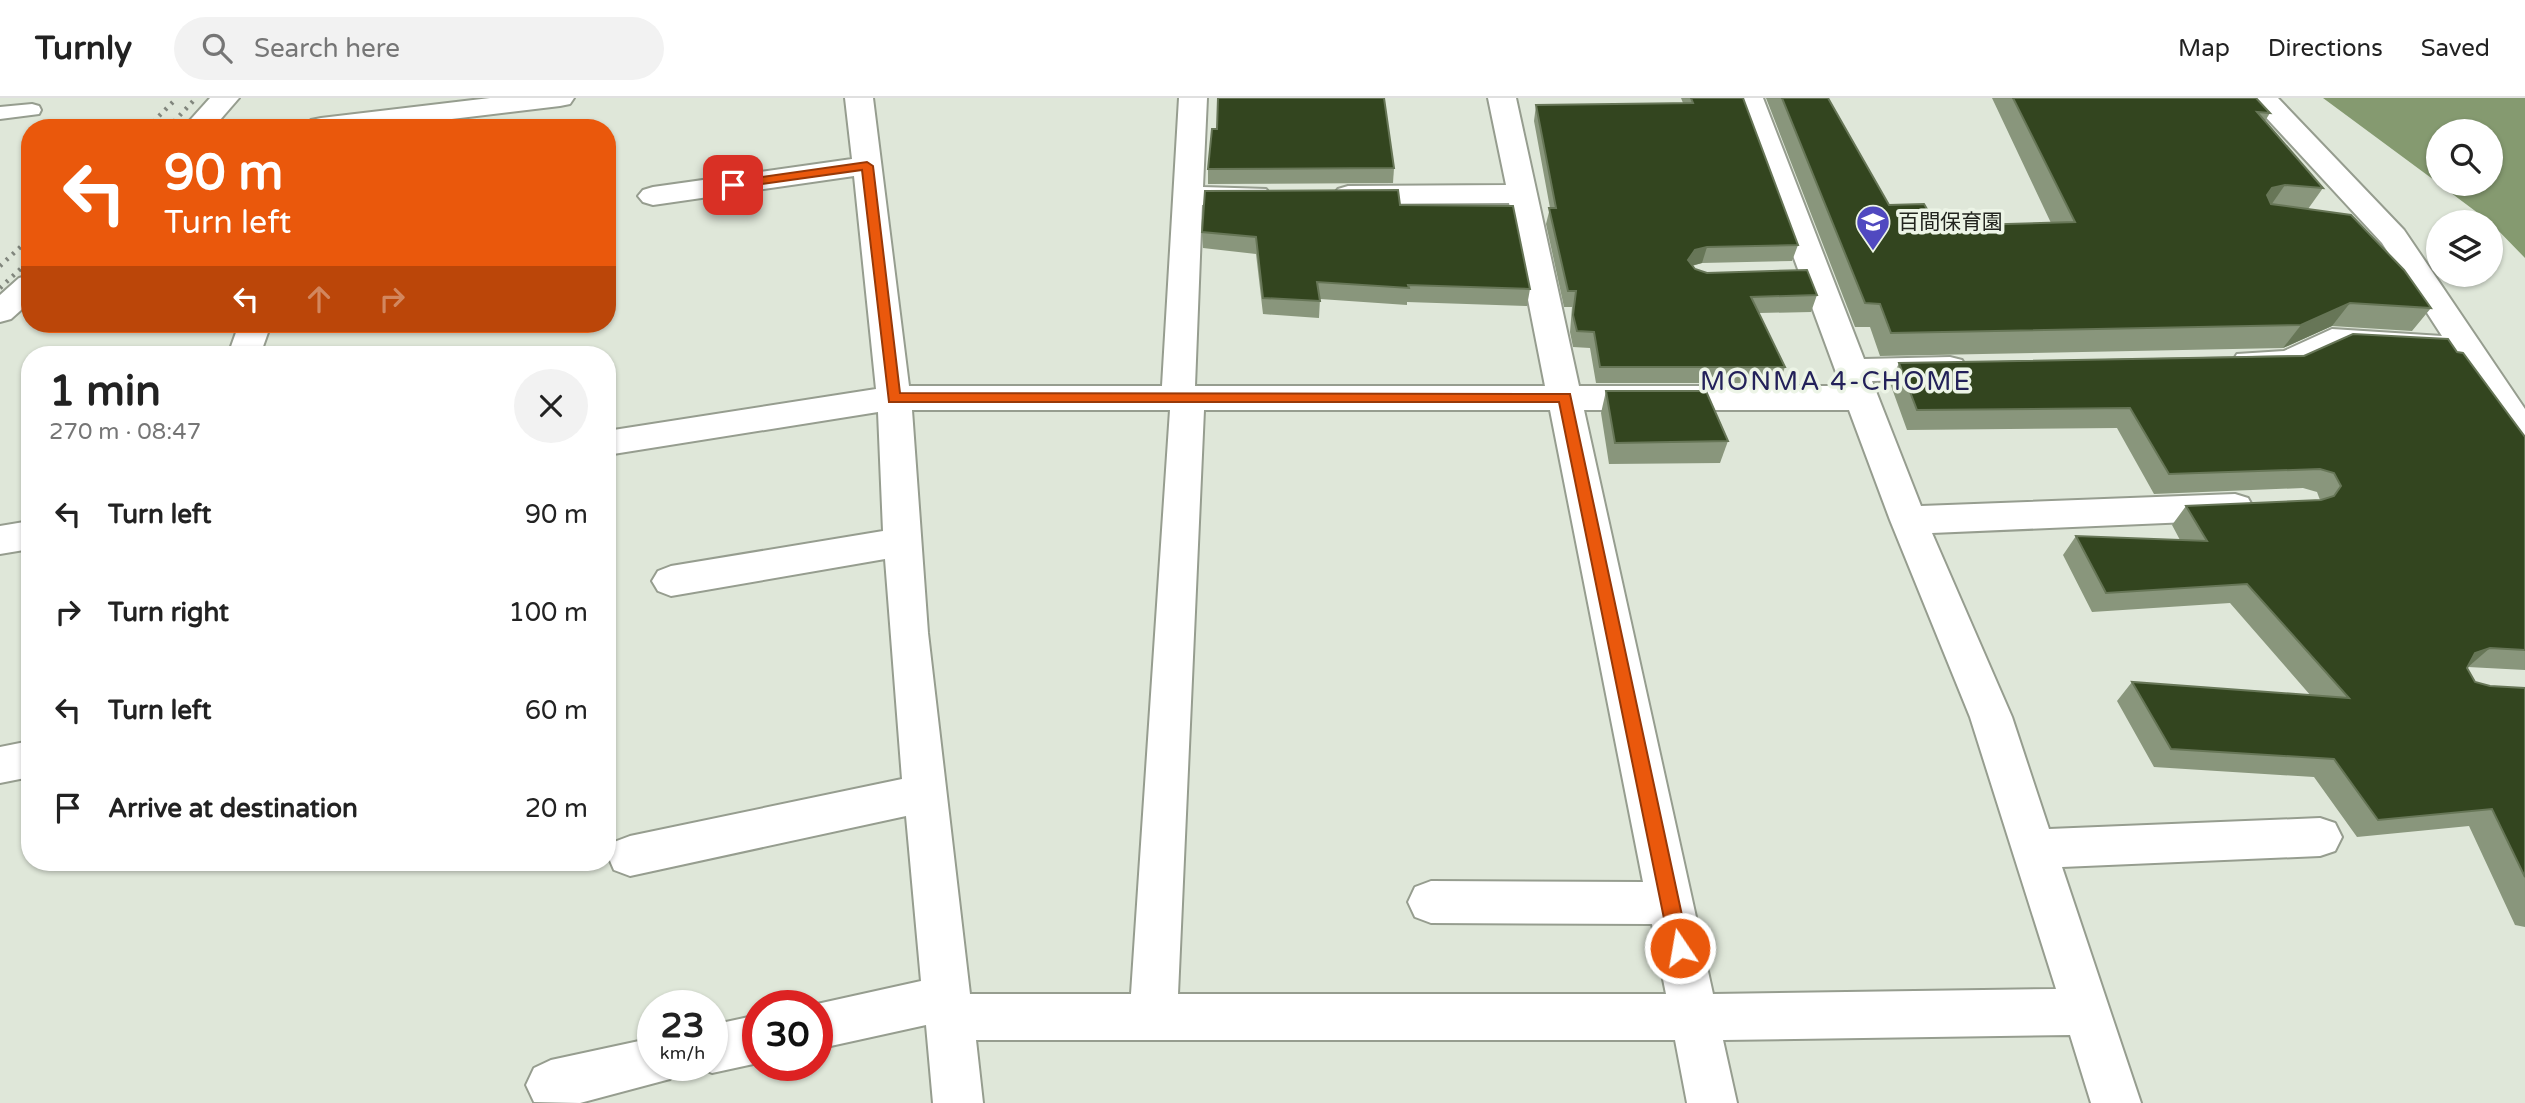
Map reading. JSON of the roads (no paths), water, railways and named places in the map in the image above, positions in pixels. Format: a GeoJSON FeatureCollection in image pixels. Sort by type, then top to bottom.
{"type":"FeatureCollection","features":[{"type":"Feature","properties":{"kind":"street"},"geometry":{"type":"LineString","coordinates":[[205,119],[225,98]]}},
{"type":"Feature","properties":{"kind":"street"},"geometry":{"type":"LineString","coordinates":[[324,119],[331,98]]}},
{"type":"Feature","properties":{"kind":"street"},"geometry":{"type":"LineString","coordinates":[[387,119],[560,98]]}},
{"type":"Feature","properties":{"kind":"street"},"geometry":{"type":"LineString","coordinates":[[859,98],[894,398],[908,633],[958,1103]]}},
{"type":"Feature","properties":{"kind":"street"},"geometry":{"type":"LineString","coordinates":[[1153,1017],[1183,397],[1193,98]]}},
{"type":"Feature","properties":{"kind":"street"},"geometry":{"type":"LineString","coordinates":[[1502,98],[1712,1103]]}},
{"type":"Feature","properties":{"kind":"street"},"geometry":{"type":"LineString","coordinates":[[1749,98],[1908,520],[1991,717],[2116,1103]]}},
{"type":"Feature","properties":{"kind":"street"},"geometry":{"type":"LineString","coordinates":[[2262,98],[2386,228],[2525,436]]}},
{"type":"Feature","properties":{"kind":"street"},"geometry":{"type":"LineString","coordinates":[[653,196],[867,166]]}},
{"type":"Feature","properties":{"kind":"street"},"geometry":{"type":"LineString","coordinates":[[1188,196],[1522,194]]}},
{"type":"Feature","properties":{"kind":"street"},"geometry":{"type":"LineString","coordinates":[[2347,226],[2386,228]]}},
{"type":"Feature","properties":{"kind":"street"},"geometry":{"type":"LineString","coordinates":[[1779,274],[1817,273]]}},
{"type":"Feature","properties":{"kind":"street"},"geometry":{"type":"LineString","coordinates":[[0,312],[21,293]]}},
{"type":"Feature","properties":{"kind":"street"},"geometry":{"type":"LineString","coordinates":[[2221,363],[2289,362],[2332,340],[2465,348]]}},
{"type":"Feature","properties":{"kind":"street"},"geometry":{"type":"LineString","coordinates":[[616,442],[894,398],[1565,397],[1858,384],[1975,368]]}},
{"type":"Feature","properties":{"kind":"street"},"geometry":{"type":"LineString","coordinates":[[1908,520],[2263,506]]}},
{"type":"Feature","properties":{"kind":"street"},"geometry":{"type":"LineString","coordinates":[[0,540],[21,536]]}},
{"type":"Feature","properties":{"kind":"street"},"geometry":{"type":"LineString","coordinates":[[671,581],[902,542]]}},
{"type":"Feature","properties":{"kind":"street"},"geometry":{"type":"LineString","coordinates":[[0,765],[21,761]]}},
{"type":"Feature","properties":{"kind":"street"},"geometry":{"type":"LineString","coordinates":[[630,856],[925,793]]}},
{"type":"Feature","properties":{"kind":"street"},"geometry":{"type":"LineString","coordinates":[[2035,849],[2320,837]]}},
{"type":"Feature","properties":{"kind":"street"},"geometry":{"type":"LineString","coordinates":[[1431,902],[1670,903]]}},
{"type":"Feature","properties":{"kind":"street"},"geometry":{"type":"LineString","coordinates":[[833,1024],[948,1007],[1153,1017],[1694,1017],[2089,1013]]}},
{"type":"Feature","properties":{"kind":"street"},"geometry":{"type":"LineString","coordinates":[[551,1085],[637,1066]]}},
{"type":"Feature","properties":{"kind":"lane"},"geometry":{"type":"LineString","coordinates":[[0,113],[32,110]]}},
{"type":"Feature","properties":{"kind":"railway"},"geometry":{"type":"LineString","coordinates":[[156,119],[177,98]]}},
{"type":"Feature","properties":{"kind":"railway"},"geometry":{"type":"LineString","coordinates":[[176,119],[196,98]]}},
{"type":"Feature","properties":{"kind":"railway"},"geometry":{"type":"LineString","coordinates":[[0,266],[21,246]]}},
{"type":"Feature","properties":{"kind":"railway"},"geometry":{"type":"LineString","coordinates":[[0,288],[21,268]]}},
{"type":"Feature","properties":{"kind":"place","name":"百間保育園"},"geometry":{"type":"Point","coordinates":[1873,252]}},
{"type":"Feature","properties":{"kind":"district","name":"MONMA 4-CHOME"},"geometry":{"type":"Point","coordinates":[1836,381]}}]}
